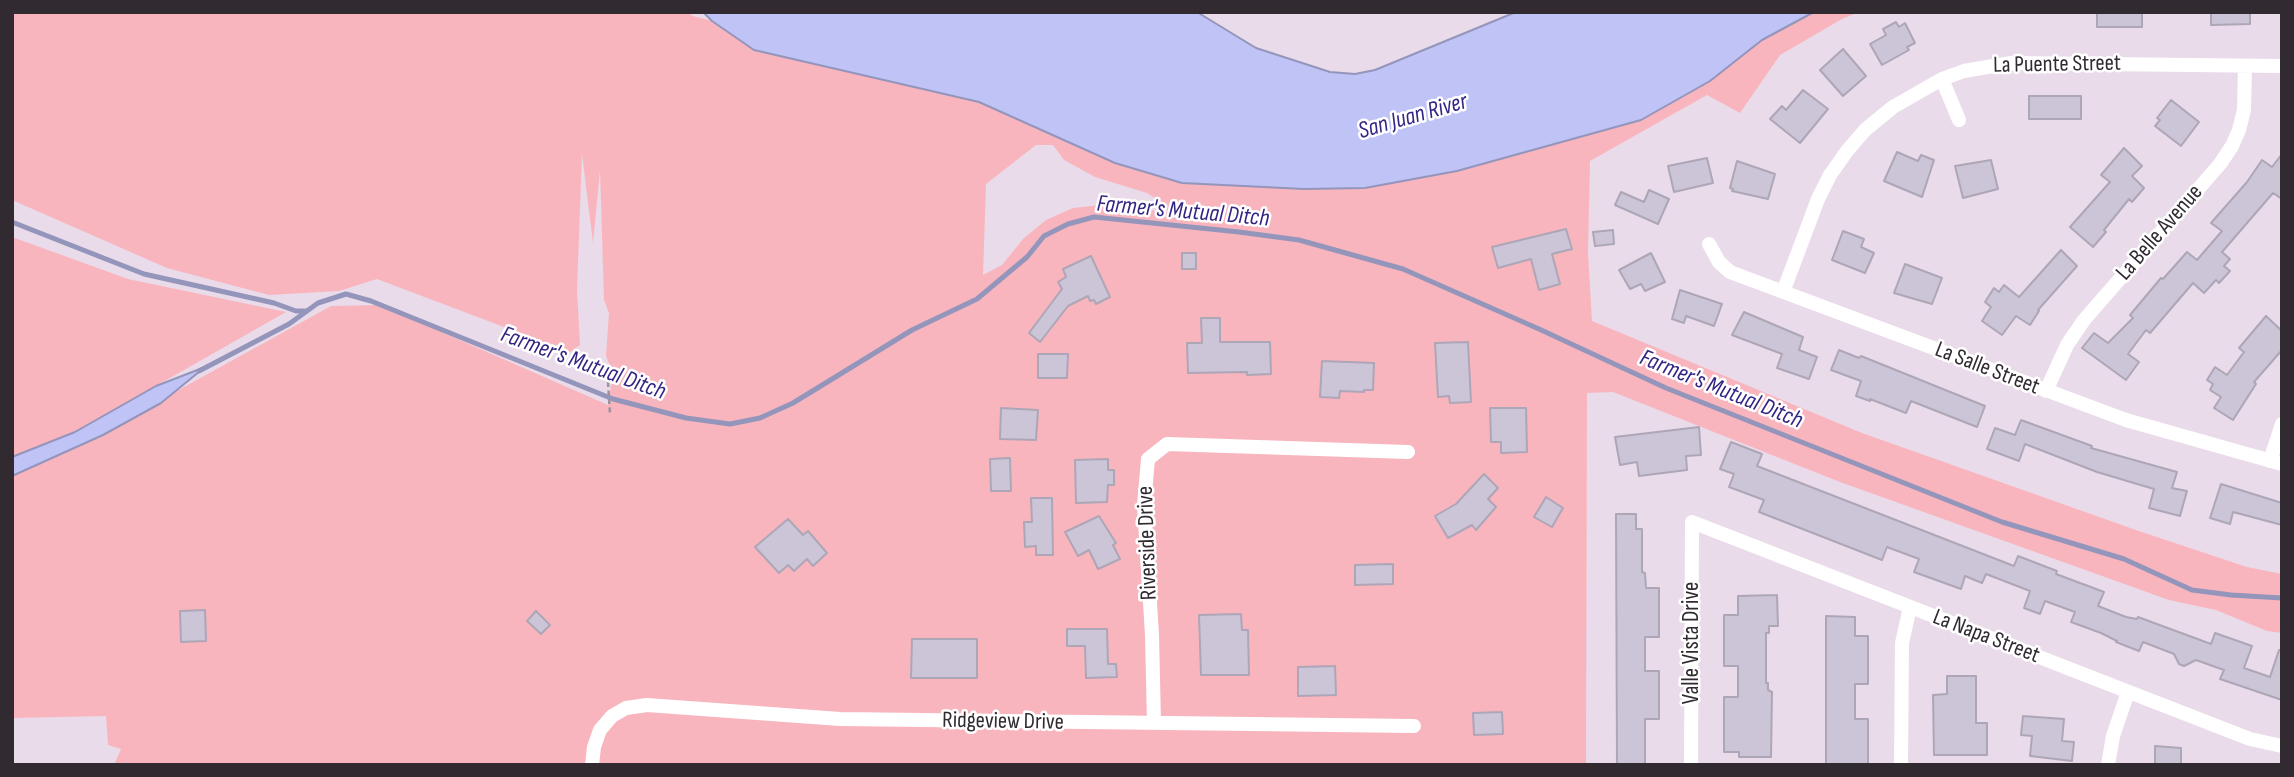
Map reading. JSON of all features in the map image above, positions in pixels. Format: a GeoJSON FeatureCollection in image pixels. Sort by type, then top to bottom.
{"type":"FeatureCollection","features":[{"type":"Feature","properties":{"kind":"street","name":"La Puente Street"},"geometry":{"type":"LineString","coordinates":[[1783,292],[1818,200],[1830,175],[1847,151],[1893,107],[1942,79],[1964,71],[2011,62],[2282,66]]}},
{"type":"Feature","properties":{"kind":"street","name":"La Belle Avenue"},"geometry":{"type":"LineString","coordinates":[[2046,391],[2067,345],[2084,320],[2220,164],[2232,146],[2244,110],[2245,66]]}},
{"type":"Feature","properties":{"kind":"street"},"geometry":{"type":"LineString","coordinates":[[1942,79],[1959,120]]}},
{"type":"Feature","properties":{"kind":"street","name":"La Salle Street"},"geometry":{"type":"LineString","coordinates":[[1709,244],[1719,262],[1730,272],[2126,420],[2276,463]]}},
{"type":"Feature","properties":{"kind":"street"},"geometry":{"type":"LineString","coordinates":[[2276,463],[2278,430],[2282,424]]}},
{"type":"Feature","properties":{"kind":"street","name":"Riverside Drive"},"geometry":{"type":"LineString","coordinates":[[1154,723],[1152,635],[1143,505],[1148,459],[1167,444],[1408,452]]}},
{"type":"Feature","properties":{"kind":"street","name":"La Napa Street"},"geometry":{"type":"LineString","coordinates":[[1692,522],[2250,739],[2282,746]]}},
{"type":"Feature","properties":{"kind":"street","name":"Valle Vista Drive"},"geometry":{"type":"LineString","coordinates":[[1691,765],[1692,522]]}},
{"type":"Feature","properties":{"kind":"street"},"geometry":{"type":"LineString","coordinates":[[1901,765],[1902,643],[1910,607]]}},
{"type":"Feature","properties":{"kind":"street"},"geometry":{"type":"LineString","coordinates":[[2108,765],[2113,736],[2128,692]]}},
{"type":"Feature","properties":{"kind":"street","name":"Ridgeview Drive"},"geometry":{"type":"LineString","coordinates":[[592,765],[600,730],[612,716],[626,708],[647,705],[840,719],[1414,726]]}},
{"type":"Feature","properties":{"kind":"path"},"geometry":{"type":"LineString","coordinates":[[608,382],[610,414]]}},
{"type":"Feature","properties":{"kind":"shaded area"},"geometry":{"type":"Polygon","coordinates":[[[12,12],[687,12],[712,21],[754,50],[979,102],[1115,163],[1182,183],[1304,189],[1365,188],[1641,120],[1710,81],[1762,40],[1814,12],[1859,12],[1780,55],[1740,113],[1707,95],[1590,161],[1588,253],[1592,321],[1862,433],[2136,530],[2247,567],[2282,574],[2282,633],[2267,631],[2216,610],[2169,600],[1840,482],[1613,392],[1587,393],[1586,765],[114,765],[121,749],[108,745],[106,716],[12,718],[12,476],[161,403],[175,392],[331,306],[380,305],[608,405],[613,373],[606,356],[609,313],[604,300],[600,170],[593,243],[582,154],[577,290],[580,345],[570,352],[377,279],[339,291],[269,295],[167,268],[12,200],[12,12]],[[1036,145],[986,184],[983,275],[1002,265],[1023,239],[1046,220],[1073,208],[1101,205],[1167,212],[1166,205],[1147,193],[1095,177],[1064,160],[1053,145],[1036,145]]]}},
{"type":"Feature","properties":{"kind":"shaded area"},"geometry":{"type":"Polygon","coordinates":[[[12,237],[128,279],[286,312],[75,432],[12,457],[12,237]]]}},
{"type":"Feature","properties":{"kind":"water","name":"San Juan River"},"geometry":{"type":"Polygon","coordinates":[[[703,12],[1197,12],[1256,48],[1330,72],[1355,74],[1375,70],[1516,12],[1814,12],[1762,40],[1710,81],[1641,120],[1457,171],[1365,188],[1304,189],[1182,183],[1115,163],[979,102],[754,50],[703,12]]]}},
{"type":"Feature","properties":{"kind":"water"},"geometry":{"type":"Polygon","coordinates":[[[205,367],[161,403],[103,435],[12,476],[12,457],[75,432],[156,386],[205,367]]]}},
{"type":"Feature","properties":{"kind":"building"},"geometry":{"type":"Polygon","coordinates":[[[2097,12],[2142,12],[2142,27],[2097,27],[2097,12]]]}},
{"type":"Feature","properties":{"kind":"building"},"geometry":{"type":"Polygon","coordinates":[[[2211,12],[2250,12],[2250,24],[2211,25],[2211,12]]]}},
{"type":"Feature","properties":{"kind":"building"},"geometry":{"type":"Polygon","coordinates":[[[1896,22],[1899,27],[1905,23],[1915,43],[1907,47],[1909,50],[1882,65],[1870,44],[1886,35],[1883,29],[1896,22]]]}},
{"type":"Feature","properties":{"kind":"building"},"geometry":{"type":"Polygon","coordinates":[[[1843,49],[1866,76],[1843,96],[1820,70],[1843,49]]]}},
{"type":"Feature","properties":{"kind":"building"},"geometry":{"type":"Polygon","coordinates":[[[1803,90],[1828,109],[1800,143],[1770,119],[1782,106],[1786,110],[1803,90]]]}},
{"type":"Feature","properties":{"kind":"building"},"geometry":{"type":"Polygon","coordinates":[[[2029,96],[2081,96],[2081,119],[2029,119],[2029,96]]]}},
{"type":"Feature","properties":{"kind":"building"},"geometry":{"type":"Polygon","coordinates":[[[2171,100],[2199,122],[2181,146],[2155,126],[2160,120],[2157,118],[2171,100]]]}},
{"type":"Feature","properties":{"kind":"building"},"geometry":{"type":"Polygon","coordinates":[[[2124,148],[2142,166],[2132,176],[2144,188],[2132,202],[2129,199],[2093,247],[2070,227],[2110,182],[2101,175],[2124,148]]]}},
{"type":"Feature","properties":{"kind":"building"},"geometry":{"type":"Polygon","coordinates":[[[1897,152],[1918,161],[1921,155],[1934,160],[1922,197],[1884,181],[1897,152]]]}},
{"type":"Feature","properties":{"kind":"building"},"geometry":{"type":"Polygon","coordinates":[[[2282,154],[2282,199],[2273,193],[2222,252],[2230,259],[2224,266],[2230,271],[2219,283],[2216,280],[2204,293],[2193,283],[2150,333],[2146,330],[2128,354],[2139,362],[2126,380],[2082,348],[2094,333],[2108,343],[2133,318],[2130,315],[2161,278],[2163,279],[2187,252],[2197,260],[2222,231],[2211,223],[2247,182],[2262,160],[2272,167],[2282,154]]]}},
{"type":"Feature","properties":{"kind":"building"},"geometry":{"type":"Polygon","coordinates":[[[1707,158],[1713,183],[1674,192],[1668,166],[1707,158]]]}},
{"type":"Feature","properties":{"kind":"building"},"geometry":{"type":"Polygon","coordinates":[[[1991,160],[1998,189],[1963,198],[1955,166],[1991,160]]]}},
{"type":"Feature","properties":{"kind":"building"},"geometry":{"type":"Polygon","coordinates":[[[1737,161],[1775,174],[1768,199],[1732,191],[1730,188],[1737,161]]]}},
{"type":"Feature","properties":{"kind":"building"},"geometry":{"type":"Polygon","coordinates":[[[1649,190],[1669,199],[1658,224],[1615,205],[1621,192],[1644,202],[1649,190]]]}},
{"type":"Feature","properties":{"kind":"building"},"geometry":{"type":"Polygon","coordinates":[[[1566,229],[1572,249],[1552,254],[1560,284],[1539,290],[1531,259],[1498,268],[1492,247],[1566,229]]]}},
{"type":"Feature","properties":{"kind":"building"},"geometry":{"type":"Polygon","coordinates":[[[1613,230],[1614,244],[1595,246],[1593,232],[1613,230]]]}},
{"type":"Feature","properties":{"kind":"building"},"geometry":{"type":"Polygon","coordinates":[[[1843,231],[1864,239],[1861,247],[1874,253],[1865,273],[1832,260],[1843,231]]]}},
{"type":"Feature","properties":{"kind":"building"},"geometry":{"type":"Polygon","coordinates":[[[2061,250],[2077,266],[2038,310],[2030,325],[2016,316],[2002,335],[1982,321],[1991,307],[1985,302],[1994,288],[1999,292],[2004,285],[2019,297],[2061,250]]]}},
{"type":"Feature","properties":{"kind":"building"},"geometry":{"type":"Polygon","coordinates":[[[1182,253],[1196,253],[1196,269],[1182,269],[1182,253]]]}},
{"type":"Feature","properties":{"kind":"building"},"geometry":{"type":"Polygon","coordinates":[[[1651,253],[1665,282],[1645,291],[1641,284],[1630,289],[1619,270],[1651,253]]]}},
{"type":"Feature","properties":{"kind":"building"},"geometry":{"type":"Polygon","coordinates":[[[1091,256],[1110,297],[1096,304],[1094,300],[1090,301],[1088,296],[1068,306],[1040,342],[1029,333],[1062,289],[1058,282],[1066,277],[1063,269],[1091,256]]]}},
{"type":"Feature","properties":{"kind":"building"},"geometry":{"type":"Polygon","coordinates":[[[1905,264],[1942,278],[1932,304],[1894,293],[1905,264]]]}},
{"type":"Feature","properties":{"kind":"building"},"geometry":{"type":"Polygon","coordinates":[[[1680,290],[1722,304],[1714,326],[1686,316],[1684,323],[1672,319],[1680,290]]]}},
{"type":"Feature","properties":{"kind":"building"},"geometry":{"type":"Polygon","coordinates":[[[1744,312],[1803,337],[1799,350],[1817,357],[1809,379],[1777,368],[1782,354],[1732,335],[1744,312]]]}},
{"type":"Feature","properties":{"kind":"building"},"geometry":{"type":"Polygon","coordinates":[[[2266,316],[2282,331],[2282,350],[2254,382],[2256,384],[2233,420],[2214,408],[2221,397],[2210,390],[2213,384],[2207,380],[2215,367],[2227,375],[2244,352],[2239,348],[2266,316]]]}},
{"type":"Feature","properties":{"kind":"building"},"geometry":{"type":"Polygon","coordinates":[[[1201,318],[1220,318],[1220,342],[1270,342],[1271,374],[1188,373],[1187,343],[1202,343],[1201,318]]]}},
{"type":"Feature","properties":{"kind":"building"},"geometry":{"type":"Polygon","coordinates":[[[1468,342],[1471,402],[1450,403],[1449,396],[1438,397],[1435,343],[1468,342]]]}},
{"type":"Feature","properties":{"kind":"building"},"geometry":{"type":"Polygon","coordinates":[[[1839,350],[1859,358],[1861,356],[1985,406],[1977,427],[1911,401],[1906,413],[1856,396],[1861,381],[1831,370],[1839,350]]]}},
{"type":"Feature","properties":{"kind":"building"},"geometry":{"type":"Polygon","coordinates":[[[1038,354],[1068,354],[1067,378],[1038,378],[1038,354]]]}},
{"type":"Feature","properties":{"kind":"building"},"geometry":{"type":"Polygon","coordinates":[[[1322,361],[1374,363],[1373,390],[1340,391],[1339,398],[1320,397],[1322,361]]]}},
{"type":"Feature","properties":{"kind":"building"},"geometry":{"type":"Polygon","coordinates":[[[1001,408],[1038,410],[1036,440],[1000,439],[1001,408]]]}},
{"type":"Feature","properties":{"kind":"building"},"geometry":{"type":"Polygon","coordinates":[[[1490,408],[1526,408],[1527,452],[1501,453],[1501,442],[1491,442],[1490,408]]]}},
{"type":"Feature","properties":{"kind":"building"},"geometry":{"type":"Polygon","coordinates":[[[2021,420],[2092,446],[2091,448],[2177,472],[2172,488],[2187,491],[2180,516],[2149,508],[2154,489],[2097,472],[2025,444],[2019,461],[1987,449],[1995,428],[2015,435],[2021,420]]]}},
{"type":"Feature","properties":{"kind":"building"},"geometry":{"type":"Polygon","coordinates":[[[1699,427],[1701,455],[1686,456],[1687,470],[1639,476],[1637,462],[1620,465],[1615,437],[1699,427]]]}},
{"type":"Feature","properties":{"kind":"building"},"geometry":{"type":"Polygon","coordinates":[[[1731,442],[1762,454],[1757,466],[2014,566],[2018,556],[2057,571],[2056,574],[2104,592],[2098,606],[2126,617],[2138,617],[2211,644],[2215,633],[2252,646],[2244,668],[2270,677],[2279,650],[2282,650],[2282,700],[2220,679],[2224,670],[2196,660],[2184,666],[2179,664],[2174,654],[2143,642],[2139,651],[2116,642],[2101,633],[2071,622],[2075,612],[2045,601],[2040,614],[2024,608],[2030,591],[1986,574],[1982,583],[1965,576],[1961,589],[1914,572],[1919,559],[1887,547],[1882,560],[1759,512],[1764,500],[1729,487],[1734,474],[1720,469],[1731,442]]]}},
{"type":"Feature","properties":{"kind":"building"},"geometry":{"type":"Polygon","coordinates":[[[1010,458],[1011,491],[991,491],[990,459],[1010,458]]]}},
{"type":"Feature","properties":{"kind":"building"},"geometry":{"type":"Polygon","coordinates":[[[1108,459],[1108,470],[1114,470],[1114,485],[1108,485],[1107,502],[1076,503],[1075,460],[1108,459]]]}},
{"type":"Feature","properties":{"kind":"building"},"geometry":{"type":"Polygon","coordinates":[[[1484,474],[1498,488],[1488,499],[1496,507],[1476,530],[1472,525],[1448,538],[1435,516],[1456,504],[1484,474]]]}},
{"type":"Feature","properties":{"kind":"building"},"geometry":{"type":"Polygon","coordinates":[[[2221,484],[2282,503],[2282,525],[2233,512],[2230,524],[2210,518],[2221,484]]]}},
{"type":"Feature","properties":{"kind":"building"},"geometry":{"type":"Polygon","coordinates":[[[1546,497],[1563,508],[1552,527],[1534,517],[1546,497]]]}},
{"type":"Feature","properties":{"kind":"building"},"geometry":{"type":"Polygon","coordinates":[[[1031,498],[1052,498],[1053,555],[1036,555],[1036,546],[1025,547],[1024,522],[1032,522],[1031,498]]]}},
{"type":"Feature","properties":{"kind":"building"},"geometry":{"type":"Polygon","coordinates":[[[1616,514],[1636,514],[1636,529],[1642,529],[1642,572],[1645,573],[1646,588],[1659,588],[1659,637],[1645,637],[1645,671],[1659,671],[1659,719],[1645,719],[1645,765],[1617,765],[1616,514]]]}},
{"type":"Feature","properties":{"kind":"building"},"geometry":{"type":"Polygon","coordinates":[[[1099,516],[1116,543],[1113,545],[1120,559],[1098,569],[1089,550],[1078,556],[1065,532],[1099,516]]]}},
{"type":"Feature","properties":{"kind":"building"},"geometry":{"type":"Polygon","coordinates":[[[788,519],[803,535],[808,531],[827,553],[813,566],[807,559],[794,571],[788,565],[779,573],[755,547],[788,519]]]}},
{"type":"Feature","properties":{"kind":"building"},"geometry":{"type":"Polygon","coordinates":[[[1393,564],[1393,584],[1355,585],[1355,565],[1393,564]]]}},
{"type":"Feature","properties":{"kind":"building"},"geometry":{"type":"Polygon","coordinates":[[[1777,595],[1778,626],[1769,626],[1769,633],[1766,633],[1766,683],[1768,690],[1772,692],[1771,757],[1739,757],[1739,752],[1724,752],[1724,697],[1738,697],[1738,666],[1724,666],[1724,615],[1738,615],[1738,596],[1777,595]]]}},
{"type":"Feature","properties":{"kind":"building"},"geometry":{"type":"Polygon","coordinates":[[[205,610],[206,641],[181,642],[180,611],[205,610]]]}},
{"type":"Feature","properties":{"kind":"building"},"geometry":{"type":"Polygon","coordinates":[[[536,611],[550,625],[541,634],[527,621],[536,611]]]}},
{"type":"Feature","properties":{"kind":"building"},"geometry":{"type":"Polygon","coordinates":[[[1241,614],[1242,630],[1248,630],[1249,675],[1201,675],[1199,615],[1241,614]]]}},
{"type":"Feature","properties":{"kind":"building"},"geometry":{"type":"Polygon","coordinates":[[[1826,616],[1855,617],[1855,636],[1868,636],[1868,684],[1855,684],[1855,719],[1868,719],[1868,765],[1826,765],[1826,616]]]}},
{"type":"Feature","properties":{"kind":"building"},"geometry":{"type":"Polygon","coordinates":[[[1067,629],[1107,629],[1108,664],[1116,664],[1117,677],[1086,678],[1085,646],[1067,646],[1067,629]]]}},
{"type":"Feature","properties":{"kind":"building"},"geometry":{"type":"Polygon","coordinates":[[[912,639],[977,639],[977,678],[911,678],[912,639]]]}},
{"type":"Feature","properties":{"kind":"building"},"geometry":{"type":"Polygon","coordinates":[[[1335,666],[1336,695],[1298,696],[1298,667],[1335,666]]]}},
{"type":"Feature","properties":{"kind":"building"},"geometry":{"type":"Polygon","coordinates":[[[1947,676],[1976,676],[1976,723],[1987,723],[1987,755],[1934,755],[1933,695],[1947,694],[1947,676]]]}},
{"type":"Feature","properties":{"kind":"building"},"geometry":{"type":"Polygon","coordinates":[[[1502,712],[1503,734],[1474,735],[1473,713],[1502,712]]]}},
{"type":"Feature","properties":{"kind":"building"},"geometry":{"type":"Polygon","coordinates":[[[2023,716],[2064,719],[2062,741],[2074,742],[2072,761],[2030,756],[2032,736],[2021,735],[2023,716]]]}},
{"type":"Feature","properties":{"kind":"building"},"geometry":{"type":"Polygon","coordinates":[[[2155,746],[2181,748],[2181,765],[2155,765],[2155,746]]]}},
{"type":"Feature","properties":{"kind":"waterway","name":"Farmer's Mutual Ditch"},"geometry":{"type":"LineString","coordinates":[[199,371],[289,324],[318,303],[346,294],[371,301],[613,399],[686,418],[730,424],[760,418],[793,403],[912,330],[977,299],[1027,257],[1044,236],[1068,224],[1094,217],[1239,232],[1299,240],[1403,269],[1666,388],[2002,522],[2124,559],[2192,590],[2282,598]]}},
{"type":"Feature","properties":{"kind":"waterway"},"geometry":{"type":"LineString","coordinates":[[12,222],[144,274],[274,303],[296,311],[306,311]]}}]}
